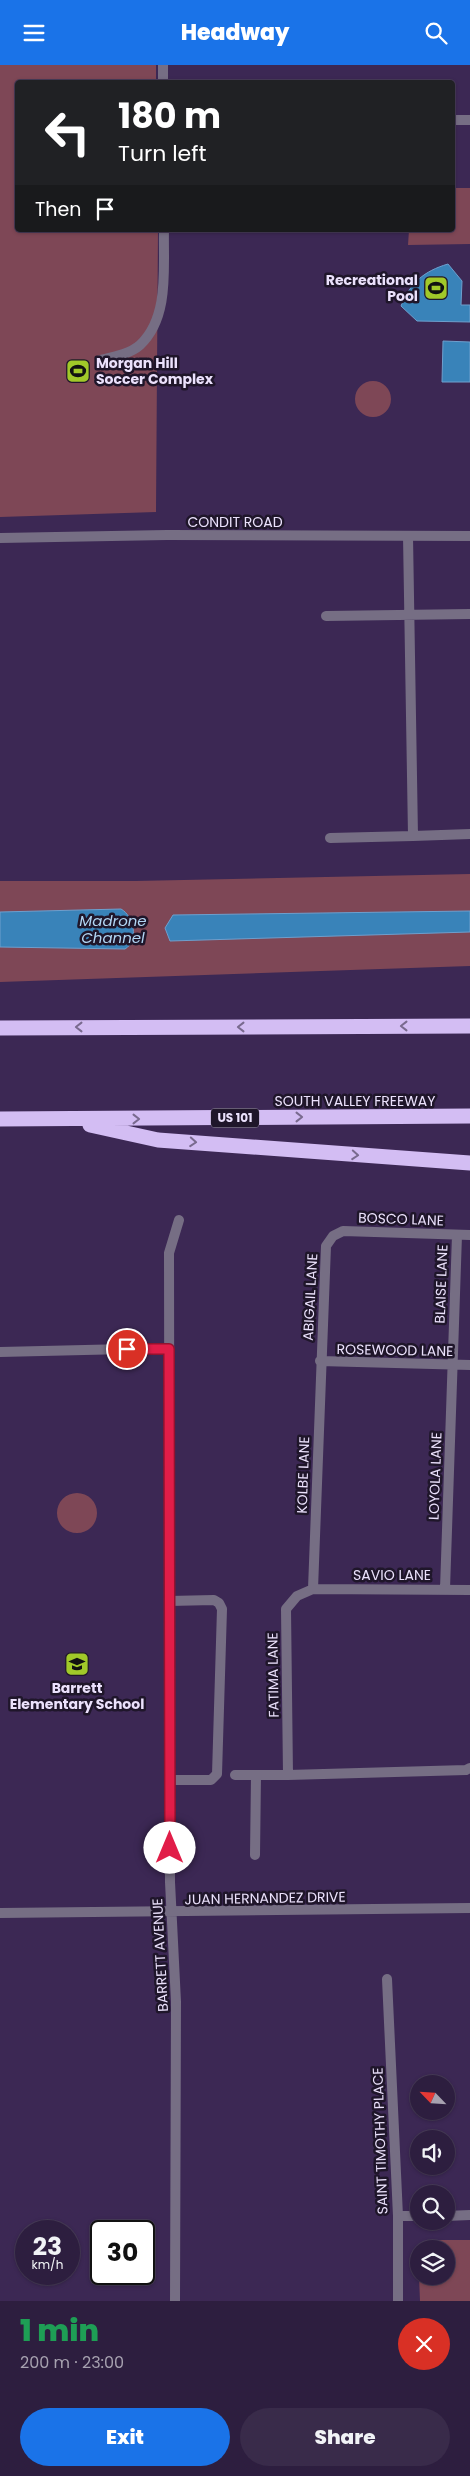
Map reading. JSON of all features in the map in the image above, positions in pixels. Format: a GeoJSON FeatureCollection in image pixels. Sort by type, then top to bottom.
{"type":"FeatureCollection","features":[{"type":"Feature","properties":{"kind":"highway"},"geometry":{"type":"LineString","coordinates":[[0,1028],[424,1026],[470,1024]]}},
{"type":"Feature","properties":{"kind":"highway","name":"SOUTH VALLEY FREEWAY"},"geometry":{"type":"LineString","coordinates":[[0,1119],[470,1116]]}},
{"type":"Feature","properties":{"kind":"highway"},"geometry":{"type":"LineString","coordinates":[[59,1119],[158,1140],[470,1163]]}},
{"type":"Feature","properties":{"kind":"street"},"geometry":{"type":"LineString","coordinates":[[164,65],[165,80]]}},
{"type":"Feature","properties":{"kind":"street"},"geometry":{"type":"LineString","coordinates":[[455,120],[470,120]]}},
{"type":"Feature","properties":{"kind":"street"},"geometry":{"type":"LineString","coordinates":[[100,360],[121,355],[139,345],[153,328],[162,302],[164,232]]}},
{"type":"Feature","properties":{"kind":"street","name":"CONDIT ROAD"},"geometry":{"type":"LineString","coordinates":[[0,538],[167,535],[470,536]]}},
{"type":"Feature","properties":{"kind":"street"},"geometry":{"type":"LineString","coordinates":[[408,536],[413,836]]}},
{"type":"Feature","properties":{"kind":"street"},"geometry":{"type":"LineString","coordinates":[[326,616],[470,614]]}},
{"type":"Feature","properties":{"kind":"street"},"geometry":{"type":"LineString","coordinates":[[330,837],[470,834]]}},
{"type":"Feature","properties":{"kind":"street","name":"BARRETT AVENUE"},"geometry":{"type":"LineString","coordinates":[[175,2301],[176,2002],[171,1913],[169,1253],[179,1220]]}},
{"type":"Feature","properties":{"kind":"street","name":"BOSCO LANE"},"geometry":{"type":"LineString","coordinates":[[333,1236],[343,1231],[470,1235]]}},
{"type":"Feature","properties":{"kind":"street","name":"BLAISE LANE"},"geometry":{"type":"LineString","coordinates":[[452,1365],[457,1235]]}},
{"type":"Feature","properties":{"kind":"street","name":"ABIGAIL LANE"},"geometry":{"type":"LineString","coordinates":[[320,1361],[326,1246],[333,1236]]}},
{"type":"Feature","properties":{"kind":"street"},"geometry":{"type":"LineString","coordinates":[[0,1352],[169,1349]]}},
{"type":"Feature","properties":{"kind":"street","name":"ROSEWOOD LANE"},"geometry":{"type":"LineString","coordinates":[[320,1361],[470,1365]]}},
{"type":"Feature","properties":{"kind":"street","name":"KOLBE LANE"},"geometry":{"type":"LineString","coordinates":[[313,1589],[320,1361]]}},
{"type":"Feature","properties":{"kind":"street","name":"LOYOLA LANE"},"geometry":{"type":"LineString","coordinates":[[445,1589],[452,1365]]}},
{"type":"Feature","properties":{"kind":"street","name":"SAVIO LANE"},"geometry":{"type":"LineString","coordinates":[[313,1589],[470,1590]]}},
{"type":"Feature","properties":{"kind":"street","name":"FATIMA LANE"},"geometry":{"type":"LineString","coordinates":[[288,1775],[286,1609],[297,1596],[313,1589]]}},
{"type":"Feature","properties":{"kind":"street"},"geometry":{"type":"LineString","coordinates":[[169,1601],[214,1600],[219,1603],[222,1609],[217,1774],[211,1780],[170,1780]]}},
{"type":"Feature","properties":{"kind":"street"},"geometry":{"type":"LineString","coordinates":[[234,1775],[466,1770],[470,1768]]}},
{"type":"Feature","properties":{"kind":"street"},"geometry":{"type":"LineString","coordinates":[[255,1855],[256,1775]]}},
{"type":"Feature","properties":{"kind":"street","name":"JUAN HERNANDEZ DRIVE"},"geometry":{"type":"LineString","coordinates":[[0,1913],[470,1909]]}},
{"type":"Feature","properties":{"kind":"street","name":"SAINT TIMOTHY PLACE"},"geometry":{"type":"LineString","coordinates":[[387,1979],[398,2216],[398,2301]]}},
{"type":"Feature","properties":{"kind":"street"},"geometry":{"type":"LineString","coordinates":[[455,2215],[470,2215]]}},
{"type":"Feature","properties":{"kind":"street"},"geometry":{"type":"LineString","coordinates":[[398,2216],[410,2216]]}},
{"type":"Feature","properties":{"kind":"shaded area","name":"Morgan Hill Soccer Complex"},"geometry":{"type":"Polygon","coordinates":[[[0,65],[156,65],[156,80],[15,80],[15,232],[158,232],[156,512],[0,517],[0,65]]]}},
{"type":"Feature","properties":{"kind":"shaded area"},"geometry":{"type":"Polygon","coordinates":[[[455,188],[470,188],[470,244],[408,245],[409,232],[455,232],[455,188]]]}},
{"type":"Feature","properties":{"kind":"shaded area"},"geometry":{"type":"Polygon","coordinates":[[[373,381],[380,382],[386,386],[390,392],[390,406],[386,412],[380,416],[373,417],[366,416],[360,412],[356,406],[355,399],[356,392],[360,386],[366,382],[373,381]]]}},
{"type":"Feature","properties":{"kind":"shaded area"},"geometry":{"type":"Polygon","coordinates":[[[470,874],[470,966],[0,982],[0,881],[135,881],[470,874]]]}},
{"type":"Feature","properties":{"kind":"shaded area"},"geometry":{"type":"Polygon","coordinates":[[[77,1493],[91,1499],[97,1513],[91,1527],[77,1533],[63,1527],[57,1513],[63,1499],[77,1493]]]}},
{"type":"Feature","properties":{"kind":"shaded area"},"geometry":{"type":"Polygon","coordinates":[[[455,2240],[470,2240],[470,2301],[420,2301],[419,2285],[455,2285],[455,2240]]]}},
{"type":"Feature","properties":{"kind":"water","name":"Recreational Pool"},"geometry":{"type":"Polygon","coordinates":[[[448,264],[462,281],[461,305],[470,305],[470,322],[417,321],[401,306],[405,298],[413,284],[425,274],[448,264]]]}},
{"type":"Feature","properties":{"kind":"water"},"geometry":{"type":"Polygon","coordinates":[[[443,341],[470,342],[470,382],[442,382],[443,341]]]}},
{"type":"Feature","properties":{"kind":"water","name":"Madrone Channel"},"geometry":{"type":"Polygon","coordinates":[[[121,909],[129,917],[133,929],[132,940],[125,949],[0,947],[0,912],[121,909]]]}},
{"type":"Feature","properties":{"kind":"water","name":"Madrone Channel"},"geometry":{"type":"Polygon","coordinates":[[[470,911],[470,932],[170,941],[165,928],[173,915],[470,911]]]}},
{"type":"Feature","properties":{"kind":"place","name":"Recreational Pool"},"geometry":{"type":"Point","coordinates":[436,288]}},
{"type":"Feature","properties":{"kind":"place","name":"Morgan Hill Soccer Complex"},"geometry":{"type":"Point","coordinates":[78,371]}},
{"type":"Feature","properties":{"kind":"place","name":"Barrett Elementary School"},"geometry":{"type":"Point","coordinates":[77,1664]}},
{"type":"Feature","properties":{"kind":"route"},"geometry":{"type":"LineString","coordinates":[[127,1349],[169,1349],[170,1848]]}}]}
